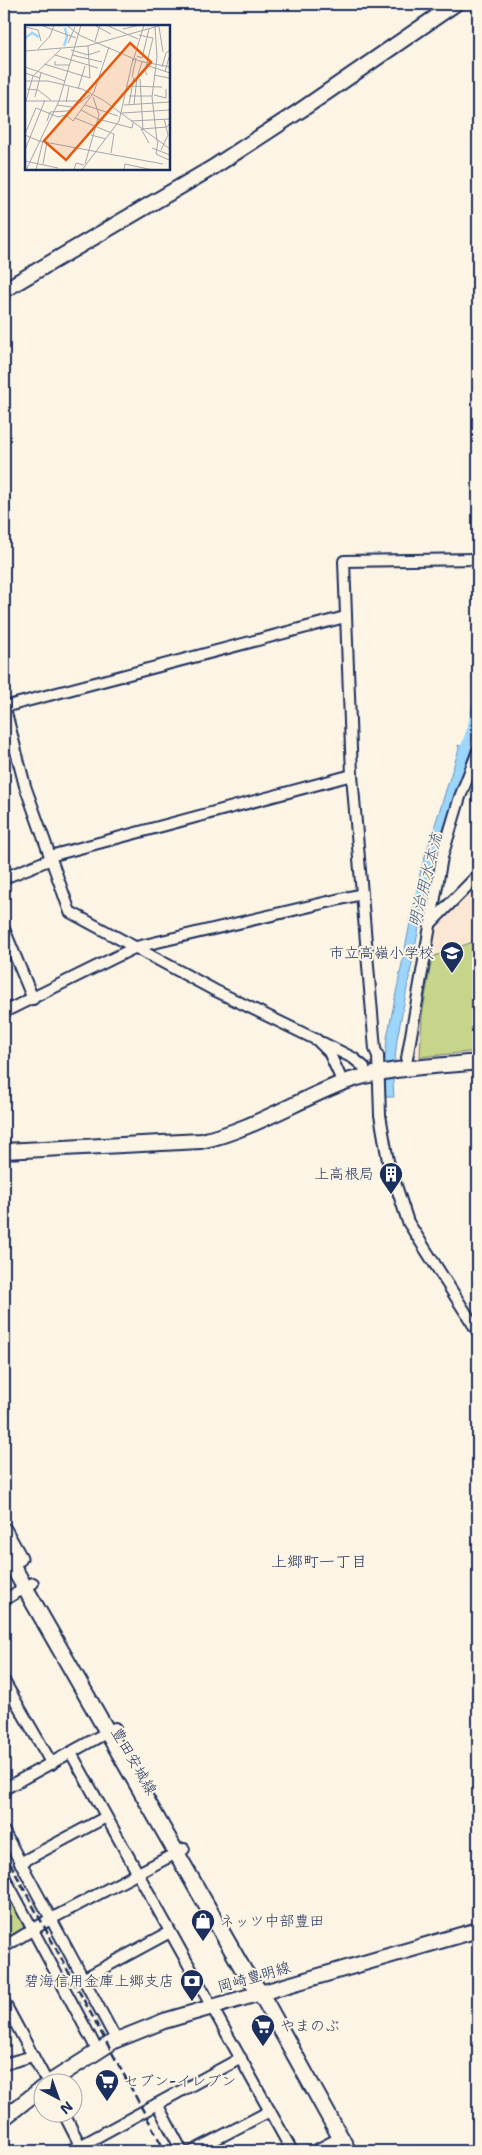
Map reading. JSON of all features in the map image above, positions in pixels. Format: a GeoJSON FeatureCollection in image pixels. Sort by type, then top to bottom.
{"type":"FeatureCollection","features":[{"type":"Feature","properties":{"kind":"main road","name":"豊田安城線"},"geometry":{"type":"LineString","coordinates":[[4,1531],[29,1586],[180,1852],[252,1970],[260,1992],[345,2145]]}},
{"type":"Feature","properties":{"kind":"main road","name":"豊田安城線"},"geometry":{"type":"LineString","coordinates":[[4,1551],[29,1586]]}},
{"type":"Feature","properties":{"kind":"street"},"geometry":{"type":"LineString","coordinates":[[4,290],[212,168],[301,110],[436,9],[456,4]]}},
{"type":"Feature","properties":{"kind":"street"},"geometry":{"type":"LineString","coordinates":[[391,1071],[362,894],[352,775],[344,561],[478,559]]}},
{"type":"Feature","properties":{"kind":"street"},"geometry":{"type":"LineString","coordinates":[[345,617],[4,706],[25,786],[70,912],[214,990],[353,1058],[364,1067]]}},
{"type":"Feature","properties":{"kind":"street"},"geometry":{"type":"LineString","coordinates":[[478,752],[460,797],[442,857],[432,922],[380,1115],[388,1161],[408,1222],[478,1332]]}},
{"type":"Feature","properties":{"kind":"street"},"geometry":{"type":"LineString","coordinates":[[4,878],[50,858],[352,775]]}},
{"type":"Feature","properties":{"kind":"street"},"geometry":{"type":"LineString","coordinates":[[432,922],[478,875]]}},
{"type":"Feature","properties":{"kind":"street"},"geometry":{"type":"LineString","coordinates":[[4,1012],[136,947],[362,894]]}},
{"type":"Feature","properties":{"kind":"street"},"geometry":{"type":"LineString","coordinates":[[4,928],[33,999]]}},
{"type":"Feature","properties":{"kind":"street"},"geometry":{"type":"LineString","coordinates":[[317,1040],[328,1052],[344,1083]]}},
{"type":"Feature","properties":{"kind":"street"},"geometry":{"type":"LineString","coordinates":[[4,1151],[191,1142],[212,1139],[344,1083],[391,1071],[478,1062]]}},
{"type":"Feature","properties":{"kind":"street"},"geometry":{"type":"LineString","coordinates":[[4,1600],[29,1586]]}},
{"type":"Feature","properties":{"kind":"street"},"geometry":{"type":"LineString","coordinates":[[4,1681],[52,1764]]}},
{"type":"Feature","properties":{"kind":"street"},"geometry":{"type":"LineString","coordinates":[[4,1789],[112,1730]]}},
{"type":"Feature","properties":{"kind":"street"},"geometry":{"type":"LineString","coordinates":[[70,1753],[292,2151]]}},
{"type":"Feature","properties":{"kind":"street"},"geometry":{"type":"LineString","coordinates":[[20,1863],[106,1817]]}},
{"type":"Feature","properties":{"kind":"street"},"geometry":{"type":"LineString","coordinates":[[4,1832],[117,2040]]}},
{"type":"Feature","properties":{"kind":"street"},"geometry":{"type":"LineString","coordinates":[[4,1947],[138,1872],[180,1852]]}},
{"type":"Feature","properties":{"kind":"street"},"geometry":{"type":"LineString","coordinates":[[4,1876],[97,2052]]}},
{"type":"Feature","properties":{"kind":"street","name":"岡崎豊明線"},"geometry":{"type":"LineString","coordinates":[[64,2072],[117,2040],[164,2021],[478,1930]]}},
{"type":"Feature","properties":{"kind":"street"},"geometry":{"type":"LineString","coordinates":[[83,1979],[170,1932]]}},
{"type":"Feature","properties":{"kind":"street"},"geometry":{"type":"LineString","coordinates":[[4,2002],[42,2072]]}},
{"type":"Feature","properties":{"kind":"street"},"geometry":{"type":"LineString","coordinates":[[4,2064],[32,2056]]}},
{"type":"Feature","properties":{"kind":"street"},"geometry":{"type":"LineString","coordinates":[[67,2122],[78,2149],[241,2058]]}},
{"type":"Feature","properties":{"kind":"street"},"geometry":{"type":"LineString","coordinates":[[4,2118],[32,2096]]}},
{"type":"Feature","properties":{"kind":"street"},"geometry":{"type":"LineString","coordinates":[[157,2104],[182,2151]]}},
{"type":"Feature","properties":{"kind":"street"},"geometry":{"type":"LineString","coordinates":[[193,2151],[270,2111]]}},
{"type":"Feature","properties":{"kind":"street"},"geometry":{"type":"LineString","coordinates":[[319,2151],[345,2145]]}},
{"type":"Feature","properties":{"kind":"shaded area","name":"市立高嶺小学校"},"geometry":{"type":"Polygon","coordinates":[[[478,884],[478,1055],[416,1061],[419,1017],[434,930],[478,884]]]}},
{"type":"Feature","properties":{"kind":"green space","name":"市立高嶺小学校"},"geometry":{"type":"Polygon","coordinates":[[[478,940],[478,1051],[420,1057],[422,1016],[432,957],[478,940]]]}},
{"type":"Feature","properties":{"kind":"green space"},"geometry":{"type":"Polygon","coordinates":[[[4,1887],[25,1929],[4,1941],[4,1887]]]}},
{"type":"Feature","properties":{"kind":"water"},"geometry":{"type":"Polygon","coordinates":[[[458,745],[471,749],[434,856],[397,1039],[393,1082],[394,1097],[384,1097],[387,1038],[421,869],[459,749],[458,745]]]}},
{"type":"Feature","properties":{"kind":"waterway","name":"明治用水本流"},"geometry":{"type":"LineString","coordinates":[[462,757],[472,728],[478,697]]}},
{"type":"Feature","properties":{"kind":"railway"},"geometry":{"type":"LineString","coordinates":[[4,1852],[165,2151]]}},
{"type":"Feature","properties":{"kind":"place","name":"市立高嶺小学校"},"geometry":{"type":"Point","coordinates":[452,974]}},
{"type":"Feature","properties":{"kind":"place","name":"上高根局"},"geometry":{"type":"Point","coordinates":[391,1195]}},
{"type":"Feature","properties":{"kind":"place","name":"ネッツ中部豊田"},"geometry":{"type":"Point","coordinates":[203,1942]}},
{"type":"Feature","properties":{"kind":"place","name":"碧海信用金庫上郷支店"},"geometry":{"type":"Point","coordinates":[192,2002]}},
{"type":"Feature","properties":{"kind":"place","name":"やまのぶ"},"geometry":{"type":"Point","coordinates":[263,2047]}},
{"type":"Feature","properties":{"kind":"place","name":"セブン-イレブン"},"geometry":{"type":"Point","coordinates":[107,2102]}},
{"type":"Feature","properties":{"kind":"district","name":"上郷町一丁目"},"geometry":{"type":"Point","coordinates":[319,1561]}}]}
